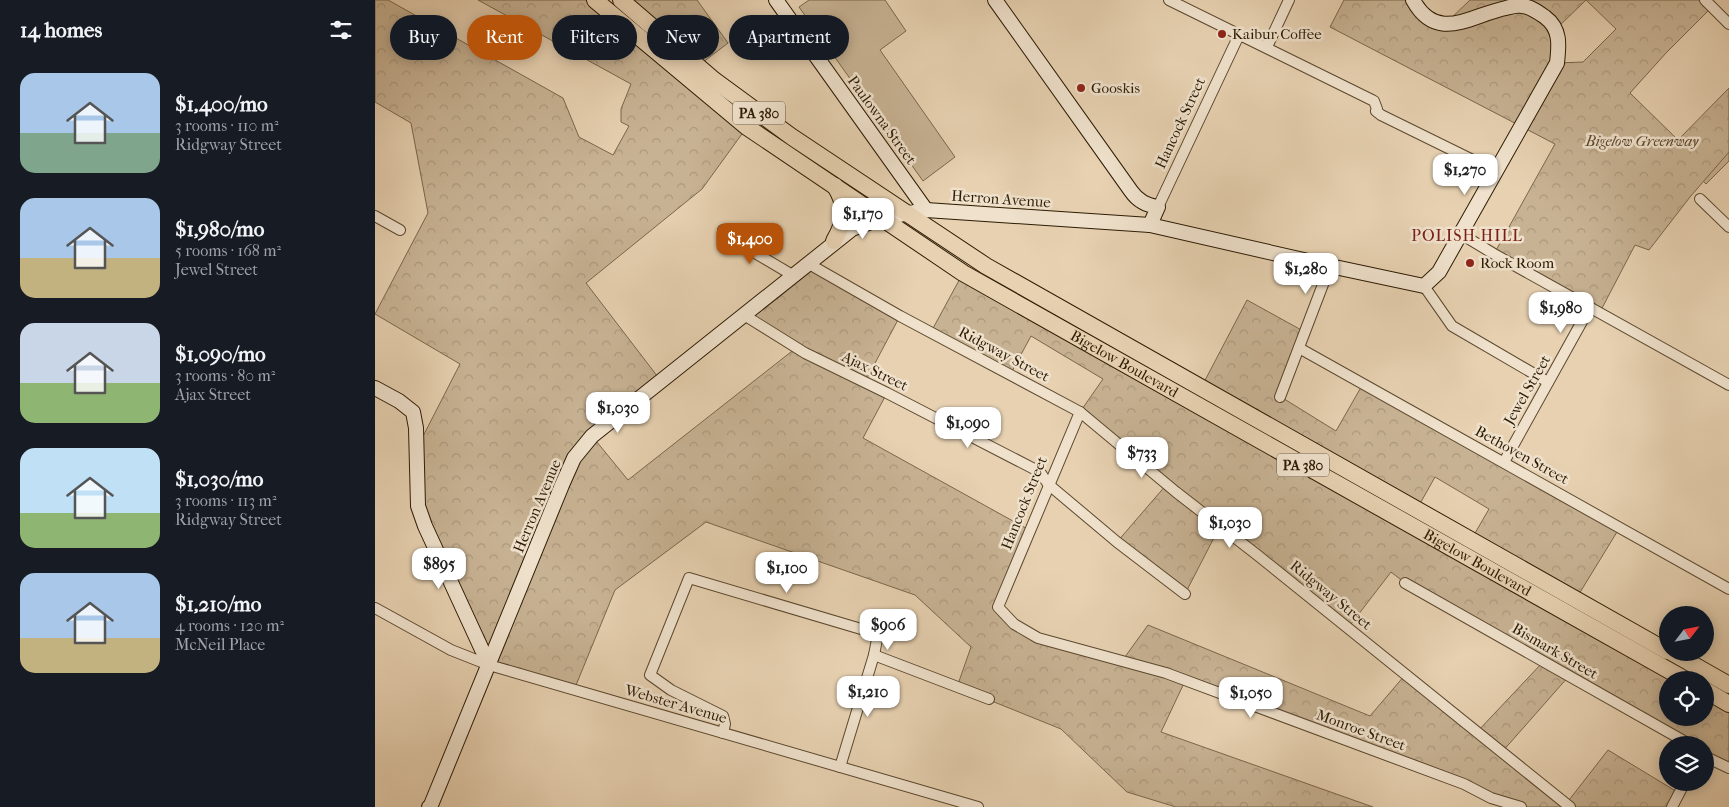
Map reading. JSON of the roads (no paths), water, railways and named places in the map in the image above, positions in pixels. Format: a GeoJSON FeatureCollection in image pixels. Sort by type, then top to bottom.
{"type":"FeatureCollection","features":[{"type":"Feature","properties":{"kind":"main road","name":"Bigelow Boulevard"},"geometry":{"type":"LineString","coordinates":[[595,0],[747,126],[938,257],[995,292],[1671,671]]}},
{"type":"Feature","properties":{"kind":"main road","name":"Bigelow Boulevard"},"geometry":{"type":"LineString","coordinates":[[621,0],[698,66],[792,137],[1006,278],[1659,646]]}},
{"type":"Feature","properties":{"kind":"main road"},"geometry":{"type":"LineString","coordinates":[[834,242],[840,231],[844,213],[842,197],[835,186]]}},
{"type":"Feature","properties":{"kind":"main road","name":"Bigelow Boulevard"},"geometry":{"type":"LineString","coordinates":[[1685,661],[1729,685]]}},
{"type":"Feature","properties":{"kind":"main road"},"geometry":{"type":"LineString","coordinates":[[1714,696],[1729,706]]}},
{"type":"Feature","properties":{"kind":"street","name":"Paulowna Street"},"geometry":{"type":"LineString","coordinates":[[776,0],[925,210]]}},
{"type":"Feature","properties":{"kind":"street"},"geometry":{"type":"LineString","coordinates":[[995,0],[1137,199],[1158,207]]}},
{"type":"Feature","properties":{"kind":"street"},"geometry":{"type":"LineString","coordinates":[[1169,0],[1374,101],[1377,111],[1381,115],[1495,171]]}},
{"type":"Feature","properties":{"kind":"street"},"geometry":{"type":"LineString","coordinates":[[1267,47],[1289,0]]}},
{"type":"Feature","properties":{"kind":"street"},"geometry":{"type":"LineString","coordinates":[[1413,0],[1420,11],[1439,23],[1454,24],[1519,5],[1540,13],[1556,29],[1559,40],[1557,63],[1439,272],[1424,286],[1452,326],[1548,382]]}},
{"type":"Feature","properties":{"kind":"street"},"geometry":{"type":"LineString","coordinates":[[1705,0],[1729,24]]}},
{"type":"Feature","properties":{"kind":"street","name":"Hancock Street"},"geometry":{"type":"LineString","coordinates":[[1150,225],[1239,34]]}},
{"type":"Feature","properties":{"kind":"street"},"geometry":{"type":"LineString","coordinates":[[1700,199],[1729,227]]}},
{"type":"Feature","properties":{"kind":"street","name":"Herron Avenue"},"geometry":{"type":"LineString","coordinates":[[432,806],[574,458],[592,436],[809,264],[834,242],[857,227],[882,218],[925,210],[1150,225],[1424,286]]}},
{"type":"Feature","properties":{"kind":"street"},"geometry":{"type":"LineString","coordinates":[[375,216],[399,230]]}},
{"type":"Feature","properties":{"kind":"street"},"geometry":{"type":"LineString","coordinates":[[723,230],[740,244],[794,276]]}},
{"type":"Feature","properties":{"kind":"street"},"geometry":{"type":"LineString","coordinates":[[1461,234],[1729,386]]}},
{"type":"Feature","properties":{"kind":"street","name":"Ridgway Street"},"geometry":{"type":"LineString","coordinates":[[809,264],[900,316],[1080,412],[1176,492],[1242,542],[1570,807]]}},
{"type":"Feature","properties":{"kind":"street"},"geometry":{"type":"LineString","coordinates":[[1280,397],[1330,266]]}},
{"type":"Feature","properties":{"kind":"street","name":"Jewel Street"},"geometry":{"type":"LineString","coordinates":[[1504,462],[1590,307]]}},
{"type":"Feature","properties":{"kind":"street","name":"Ajax Street"},"geometry":{"type":"LineString","coordinates":[[744,315],[805,353],[1040,472],[1048,484],[1117,542],[1185,594]]}},
{"type":"Feature","properties":{"kind":"street","name":"Bethoven Street"},"geometry":{"type":"LineString","coordinates":[[1299,348],[1729,589]]}},
{"type":"Feature","properties":{"kind":"street"},"geometry":{"type":"LineString","coordinates":[[375,388],[399,401],[413,412],[416,428],[418,506],[425,526],[489,665]]}},
{"type":"Feature","properties":{"kind":"street","name":"Hancock Street"},"geometry":{"type":"LineString","coordinates":[[998,607],[1048,484],[1080,412]]}},
{"type":"Feature","properties":{"kind":"street"},"geometry":{"type":"LineString","coordinates":[[723,733],[725,724],[723,716],[671,690],[650,675],[689,578],[878,634],[874,655],[841,767]]}},
{"type":"Feature","properties":{"kind":"street","name":"Bismark Street"},"geometry":{"type":"LineString","coordinates":[[1405,583],[1675,736]]}},
{"type":"Feature","properties":{"kind":"street","name":"Monroe Street"},"geometry":{"type":"LineString","coordinates":[[998,607],[1014,624],[1038,638],[1166,674],[1464,784],[1491,798],[1521,807]]}},
{"type":"Feature","properties":{"kind":"street","name":"Webster Avenue"},"geometry":{"type":"LineString","coordinates":[[375,608],[451,650],[489,665],[977,807]]}},
{"type":"Feature","properties":{"kind":"street"},"geometry":{"type":"LineString","coordinates":[[874,655],[989,699]]}},
{"type":"Feature","properties":{"kind":"street"},"geometry":{"type":"LineString","coordinates":[[1714,761],[1729,768]]}},
{"type":"Feature","properties":{"kind":"street"},"geometry":{"type":"LineString","coordinates":[[1672,807],[1680,791]]}},
{"type":"Feature","properties":{"kind":"place","name":"Kaibur Coffee"},"geometry":{"type":"Point","coordinates":[1222,34]}},
{"type":"Feature","properties":{"kind":"place","name":"Gooskis"},"geometry":{"type":"Point","coordinates":[1081,88]}},
{"type":"Feature","properties":{"kind":"place","name":"Rock Room"},"geometry":{"type":"Point","coordinates":[1470,263]}},
{"type":"Feature","properties":{"kind":"district","name":"POLISH HILL"},"geometry":{"type":"Point","coordinates":[1467,235]}},
{"type":"Feature","properties":{"kind":"park label","name":"Bigelow Greenway"},"geometry":{"type":"Point","coordinates":[1642,141]}}]}
